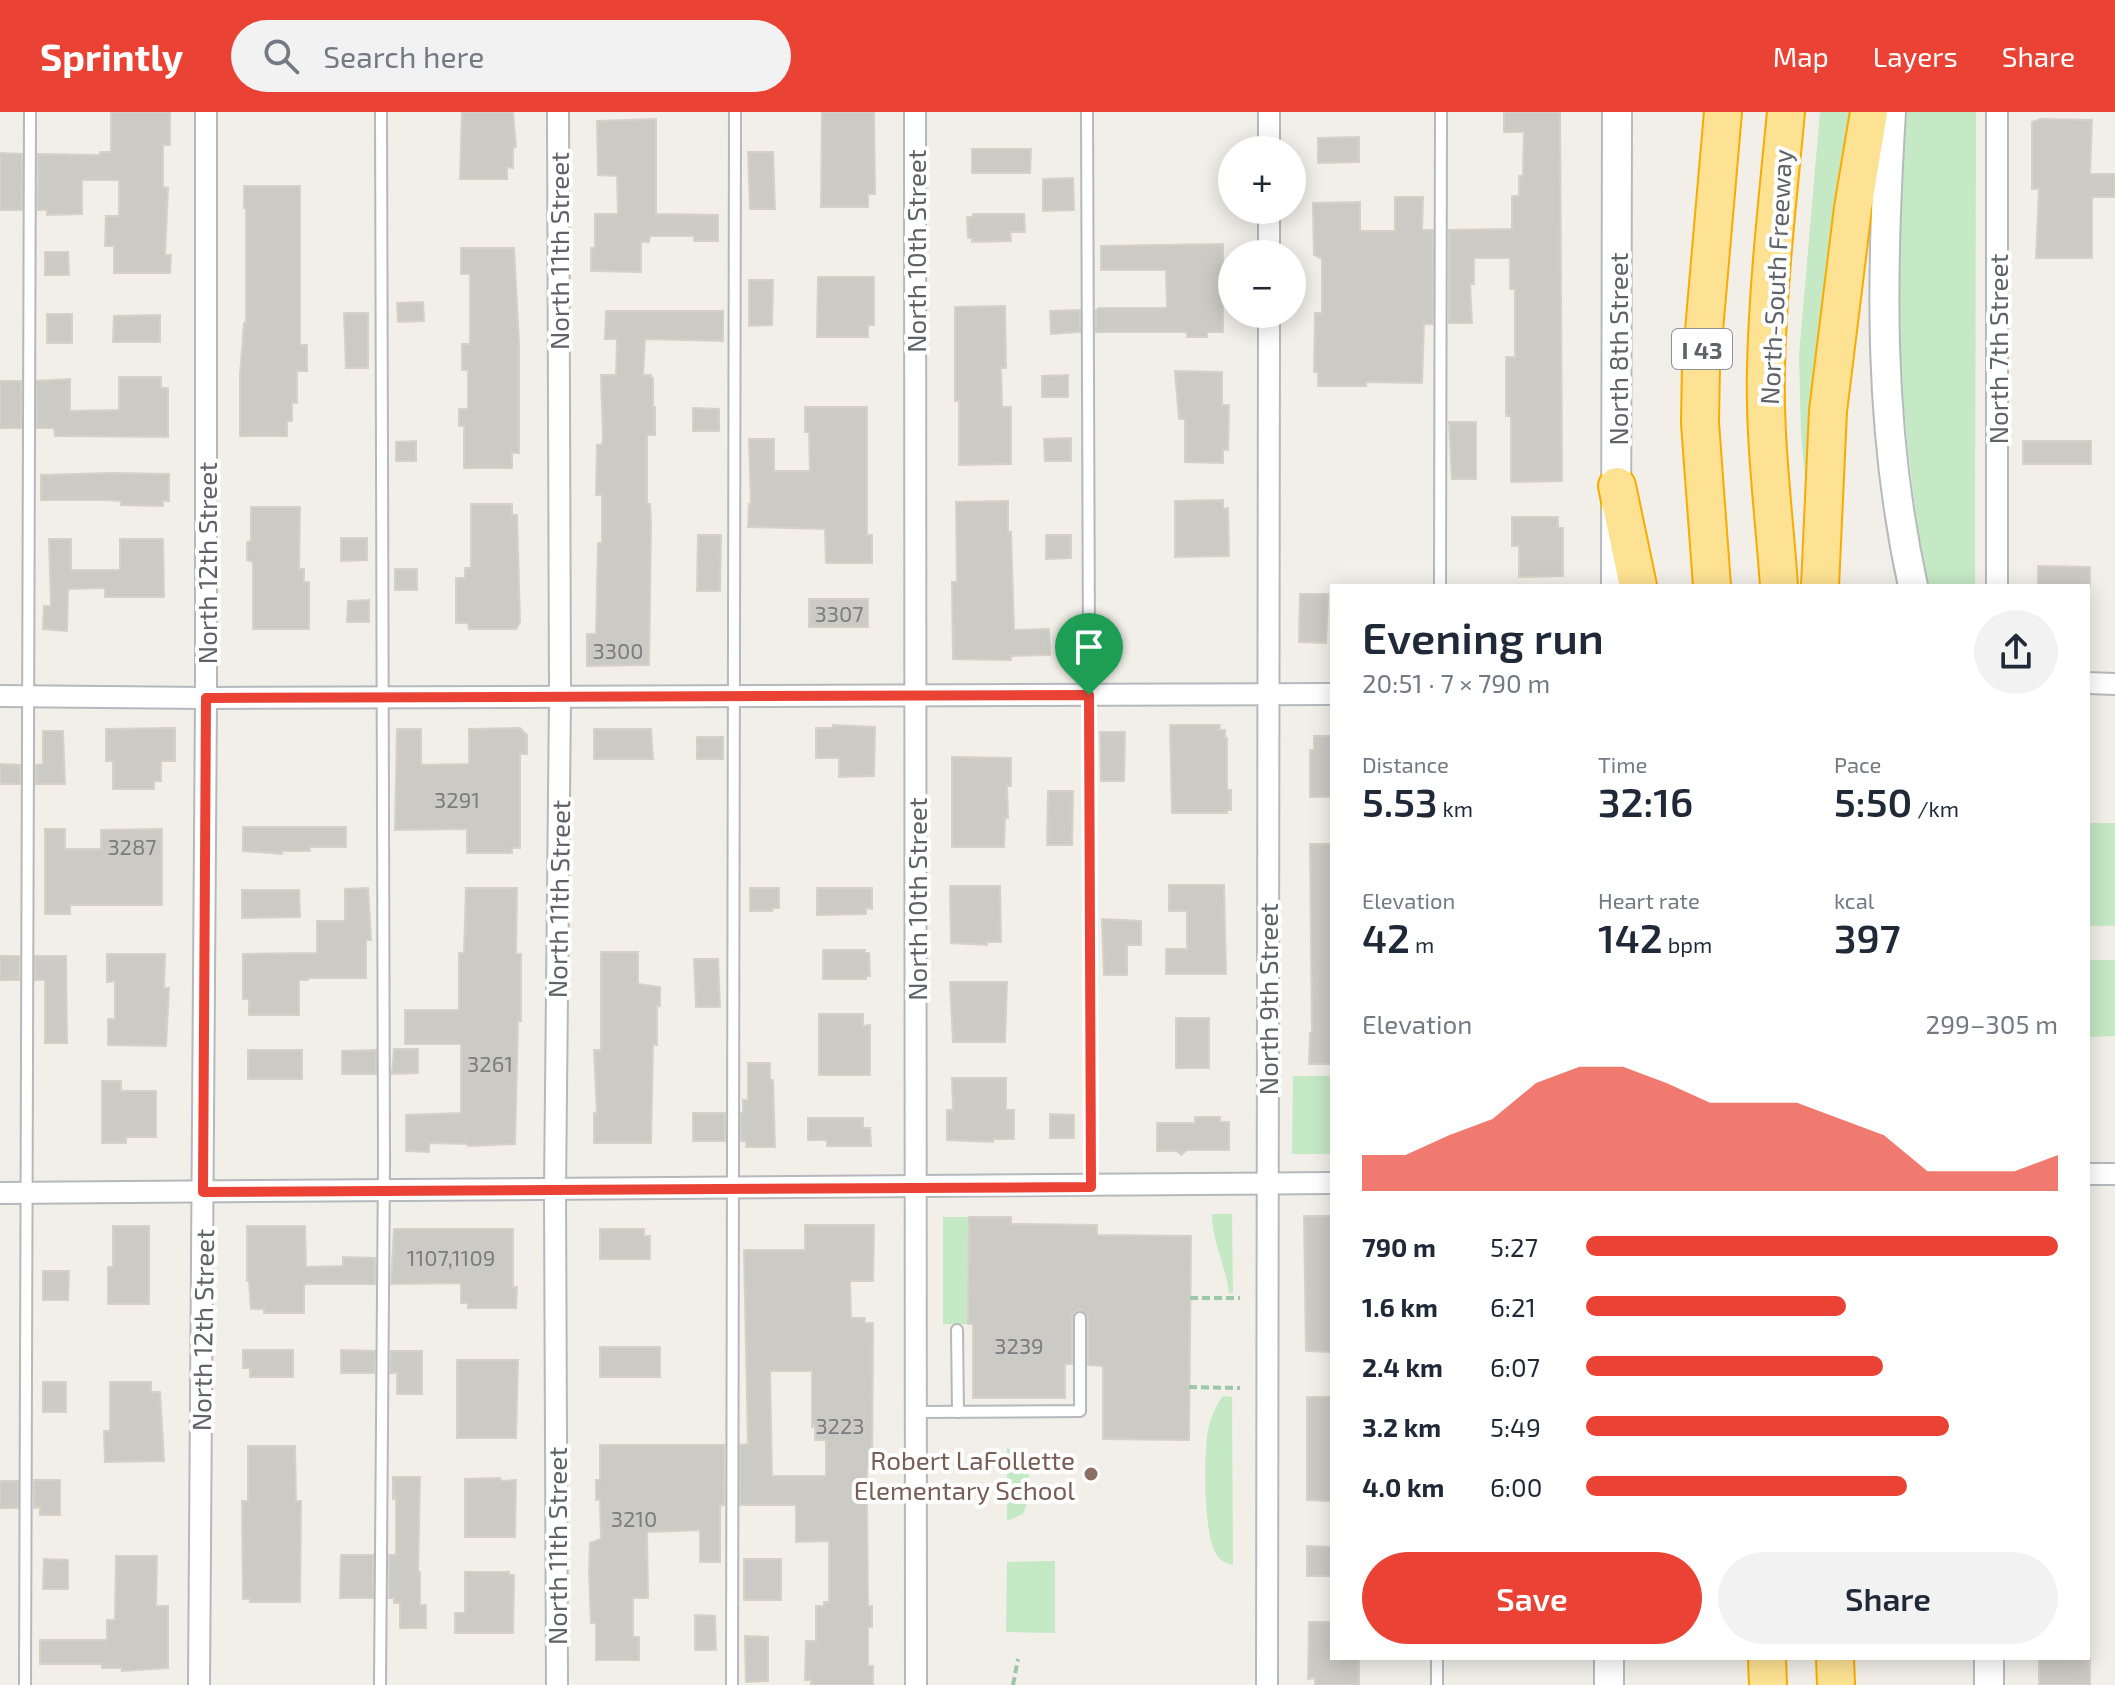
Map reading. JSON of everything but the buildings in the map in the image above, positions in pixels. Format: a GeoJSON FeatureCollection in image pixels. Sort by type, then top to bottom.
{"type":"FeatureCollection","features":[{"type":"Feature","properties":{"kind":"highway","name":"I 43"},"geometry":{"type":"LineString","coordinates":[[1712,584],[1700,423],[1701,365],[1723,112]]}},
{"type":"Feature","properties":{"kind":"highway","name":"North-South Freeway"},"geometry":{"type":"LineString","coordinates":[[1779,584],[1766,410],[1766,369],[1773,233],[1786,112]]}},
{"type":"Feature","properties":{"kind":"highway"},"geometry":{"type":"LineString","coordinates":[[1820,584],[1828,411],[1853,208],[1869,112]]}},
{"type":"Feature","properties":{"kind":"highway"},"geometry":{"type":"LineString","coordinates":[[1617,486],[1638,584]]}},
{"type":"Feature","properties":{"kind":"highway"},"geometry":{"type":"LineString","coordinates":[[1767,1660],[1768,1685]]}},
{"type":"Feature","properties":{"kind":"highway"},"geometry":{"type":"LineString","coordinates":[[1835,1660],[1836,1685]]}},
{"type":"Feature","properties":{"kind":"street","name":"North 12th Street"},"geometry":{"type":"LineString","coordinates":[[199,1685],[206,698],[206,112]]}},
{"type":"Feature","properties":{"kind":"street","name":"North 11th Street"},"geometry":{"type":"LineString","coordinates":[[557,1685],[558,112]]}},
{"type":"Feature","properties":{"kind":"street","name":"North 10th Street"},"geometry":{"type":"LineString","coordinates":[[915,112],[916,1685]]}},
{"type":"Feature","properties":{"kind":"street"},"geometry":{"type":"LineString","coordinates":[[1269,112],[1269,136]]}},
{"type":"Feature","properties":{"kind":"street","name":"North 8th Street"},"geometry":{"type":"LineString","coordinates":[[1616,584],[1617,112]]}},
{"type":"Feature","properties":{"kind":"street"},"geometry":{"type":"LineString","coordinates":[[1891,112],[1883,240],[1883,325],[1896,497],[1913,584]]}},
{"type":"Feature","properties":{"kind":"street","name":"North 7th Street"},"geometry":{"type":"LineString","coordinates":[[1997,112],[1997,584]]}},
{"type":"Feature","properties":{"kind":"street","name":"North 9th Street"},"geometry":{"type":"LineString","coordinates":[[1267,1685],[1269,328]]}},
{"type":"Feature","properties":{"kind":"street"},"geometry":{"type":"LineString","coordinates":[[2090,683],[2115,684]]}},
{"type":"Feature","properties":{"kind":"street"},"geometry":{"type":"LineString","coordinates":[[0,696],[1330,694]]}},
{"type":"Feature","properties":{"kind":"street"},"geometry":{"type":"LineString","coordinates":[[2090,1174],[2115,1174]]}},
{"type":"Feature","properties":{"kind":"street"},"geometry":{"type":"LineString","coordinates":[[0,1193],[1330,1183]]}},
{"type":"Feature","properties":{"kind":"street"},"geometry":{"type":"LineString","coordinates":[[1609,1660],[1609,1685]]}},
{"type":"Feature","properties":{"kind":"street"},"geometry":{"type":"LineString","coordinates":[[1989,1660],[1989,1685]]}},
{"type":"Feature","properties":{"kind":"lane"},"geometry":{"type":"LineString","coordinates":[[25,1685],[30,112]]}},
{"type":"Feature","properties":{"kind":"lane"},"geometry":{"type":"LineString","coordinates":[[380,1685],[384,1191],[381,112]]}},
{"type":"Feature","properties":{"kind":"lane"},"geometry":{"type":"LineString","coordinates":[[732,1685],[735,112]]}},
{"type":"Feature","properties":{"kind":"lane"},"geometry":{"type":"LineString","coordinates":[[1087,112],[1091,1187]]}},
{"type":"Feature","properties":{"kind":"lane"},"geometry":{"type":"LineString","coordinates":[[1440,584],[1441,112]]}},
{"type":"Feature","properties":{"kind":"lane"},"geometry":{"type":"LineString","coordinates":[[917,1412],[1080,1411],[1080,1318]]}},
{"type":"Feature","properties":{"kind":"lane"},"geometry":{"type":"LineString","coordinates":[[957,1330],[958,1412]]}},
{"type":"Feature","properties":{"kind":"lane"},"geometry":{"type":"LineString","coordinates":[[1437,1660],[1437,1685]]}},
{"type":"Feature","properties":{"kind":"path"},"geometry":{"type":"LineString","coordinates":[[1190,1298],[1240,1298]]}},
{"type":"Feature","properties":{"kind":"path"},"geometry":{"type":"LineString","coordinates":[[1189,1387],[1240,1388]]}},
{"type":"Feature","properties":{"kind":"path"},"geometry":{"type":"LineString","coordinates":[[1013,1685],[1018,1659]]}},
{"type":"Feature","properties":{"kind":"green space"},"geometry":{"type":"Polygon","coordinates":[[[1820,112],[1858,112],[1808,509],[1801,433],[1799,355],[1820,112]]]}},
{"type":"Feature","properties":{"kind":"green space"},"geometry":{"type":"Polygon","coordinates":[[[1905,112],[1976,112],[1975,584],[1927,584],[1924,573],[1900,358],[1898,213],[1905,112]]]}},
{"type":"Feature","properties":{"kind":"green space"},"geometry":{"type":"Polygon","coordinates":[[[2090,823],[2115,823],[2115,926],[2090,926],[2090,823]]]}},
{"type":"Feature","properties":{"kind":"green space"},"geometry":{"type":"Polygon","coordinates":[[[2090,960],[2115,960],[2115,1036],[2090,1037],[2090,960]]]}},
{"type":"Feature","properties":{"kind":"green space"},"geometry":{"type":"Polygon","coordinates":[[[1293,1076],[1330,1076],[1330,1154],[1292,1154],[1293,1076]]]}},
{"type":"Feature","properties":{"kind":"green space"},"geometry":{"type":"Polygon","coordinates":[[[1212,1214],[1232,1214],[1233,1293],[1229,1293],[1212,1214]]]}},
{"type":"Feature","properties":{"kind":"green space"},"geometry":{"type":"Polygon","coordinates":[[[943,1217],[969,1217],[968,1324],[943,1324],[943,1217]]]}},
{"type":"Feature","properties":{"kind":"green space"},"geometry":{"type":"Polygon","coordinates":[[[1223,1396],[1232,1397],[1233,1565],[1222,1560],[1214,1550],[1208,1526],[1206,1495],[1208,1432],[1223,1396]]]}},
{"type":"Feature","properties":{"kind":"green space"},"geometry":{"type":"Polygon","coordinates":[[[1007,1448],[1016,1453],[1027,1467],[1029,1495],[1023,1514],[1007,1521],[1007,1448]]]}},
{"type":"Feature","properties":{"kind":"green space"},"geometry":{"type":"Polygon","coordinates":[[[1055,1561],[1055,1633],[1006,1632],[1007,1562],[1055,1561]]]}},
{"type":"Feature","properties":{"kind":"place","name":"Robert LaFollette Elementary School"},"geometry":{"type":"Point","coordinates":[1091,1474]}},
{"type":"Feature","properties":{"kind":"route"},"geometry":{"type":"LineString","coordinates":[[1089,695],[1091,1187],[203,1192],[206,698],[1089,695]]}}]}
